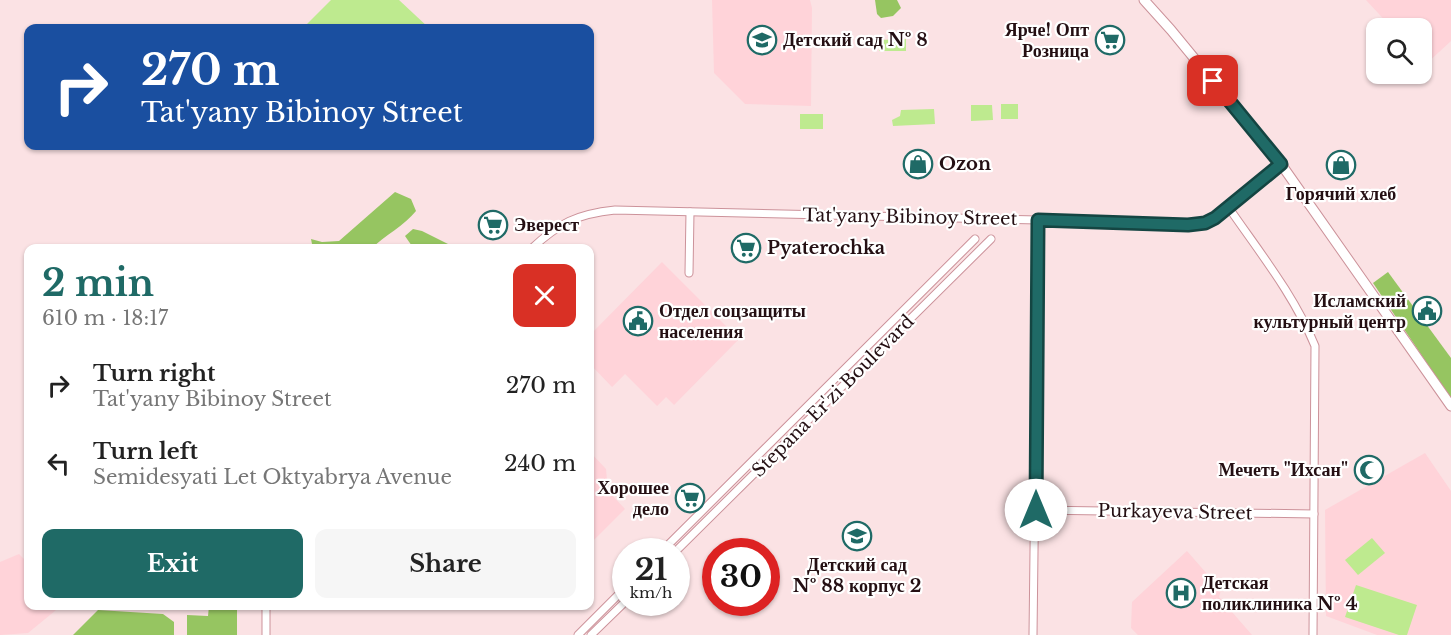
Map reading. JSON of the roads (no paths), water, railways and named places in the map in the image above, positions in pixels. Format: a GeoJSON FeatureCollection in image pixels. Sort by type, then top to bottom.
{"type":"FeatureCollection","features":[{"type":"Feature","properties":{"kind":"main road"},"geometry":{"type":"LineString","coordinates":[[1144,0],[1281,164],[1451,406]]}},
{"type":"Feature","properties":{"kind":"street","name":"Tat'yany Bibinoy Street"},"geometry":{"type":"LineString","coordinates":[[537,244],[556,227],[581,215],[615,210],[1188,225],[1205,223],[1229,208],[1281,164]]}},
{"type":"Feature","properties":{"kind":"street"},"geometry":{"type":"LineString","coordinates":[[1229,208],[1284,284],[1306,322],[1315,346],[1313,635]]}},
{"type":"Feature","properties":{"kind":"street"},"geometry":{"type":"LineString","coordinates":[[689,273],[690,212]]}},
{"type":"Feature","properties":{"kind":"street"},"geometry":{"type":"LineString","coordinates":[[1033,635],[1038,220]]}},
{"type":"Feature","properties":{"kind":"street","name":"Stepana Er'zi Boulevard"},"geometry":{"type":"LineString","coordinates":[[675,538],[975,239]]}},
{"type":"Feature","properties":{"kind":"street","name":"Stepana Er'zi Boulevard"},"geometry":{"type":"LineString","coordinates":[[689,538],[991,239]]}},
{"type":"Feature","properties":{"kind":"street","name":"Purkayeva Street"},"geometry":{"type":"LineString","coordinates":[[1036,510],[1314,514]]}},
{"type":"Feature","properties":{"kind":"street"},"geometry":{"type":"LineString","coordinates":[[578,635],[612,601]]}},
{"type":"Feature","properties":{"kind":"street"},"geometry":{"type":"LineString","coordinates":[[266,610],[266,635]]}},
{"type":"Feature","properties":{"kind":"street"},"geometry":{"type":"LineString","coordinates":[[591,635],[612,615]]}},
{"type":"Feature","properties":{"kind":"place","name":"Детский сад № 8"},"geometry":{"type":"Point","coordinates":[762,40]}},
{"type":"Feature","properties":{"kind":"place","name":"Ярче! Опт Розница"},"geometry":{"type":"Point","coordinates":[1110,40]}},
{"type":"Feature","properties":{"kind":"place","name":"Ozon"},"geometry":{"type":"Point","coordinates":[918,164]}},
{"type":"Feature","properties":{"kind":"place","name":"Горячий хлеб"},"geometry":{"type":"Point","coordinates":[1341,165]}},
{"type":"Feature","properties":{"kind":"place","name":"Эверест"},"geometry":{"type":"Point","coordinates":[493,225]}},
{"type":"Feature","properties":{"kind":"place","name":"Pyaterochka"},"geometry":{"type":"Point","coordinates":[746,248]}},
{"type":"Feature","properties":{"kind":"place","name":"Исламский культурный центр"},"geometry":{"type":"Point","coordinates":[1427,311]}},
{"type":"Feature","properties":{"kind":"place","name":"Отдел соцзащиты населения"},"geometry":{"type":"Point","coordinates":[638,321]}},
{"type":"Feature","properties":{"kind":"place","name":"Мечеть \"Ихсан\""},"geometry":{"type":"Point","coordinates":[1369,470]}},
{"type":"Feature","properties":{"kind":"place","name":"Хорошее дело"},"geometry":{"type":"Point","coordinates":[690,498]}},
{"type":"Feature","properties":{"kind":"place","name":"Детский сад № 88 корпус 2"},"geometry":{"type":"Point","coordinates":[857,536]}},
{"type":"Feature","properties":{"kind":"place","name":"Детская поликлиника № 4"},"geometry":{"type":"Point","coordinates":[1181,593]}}]}
